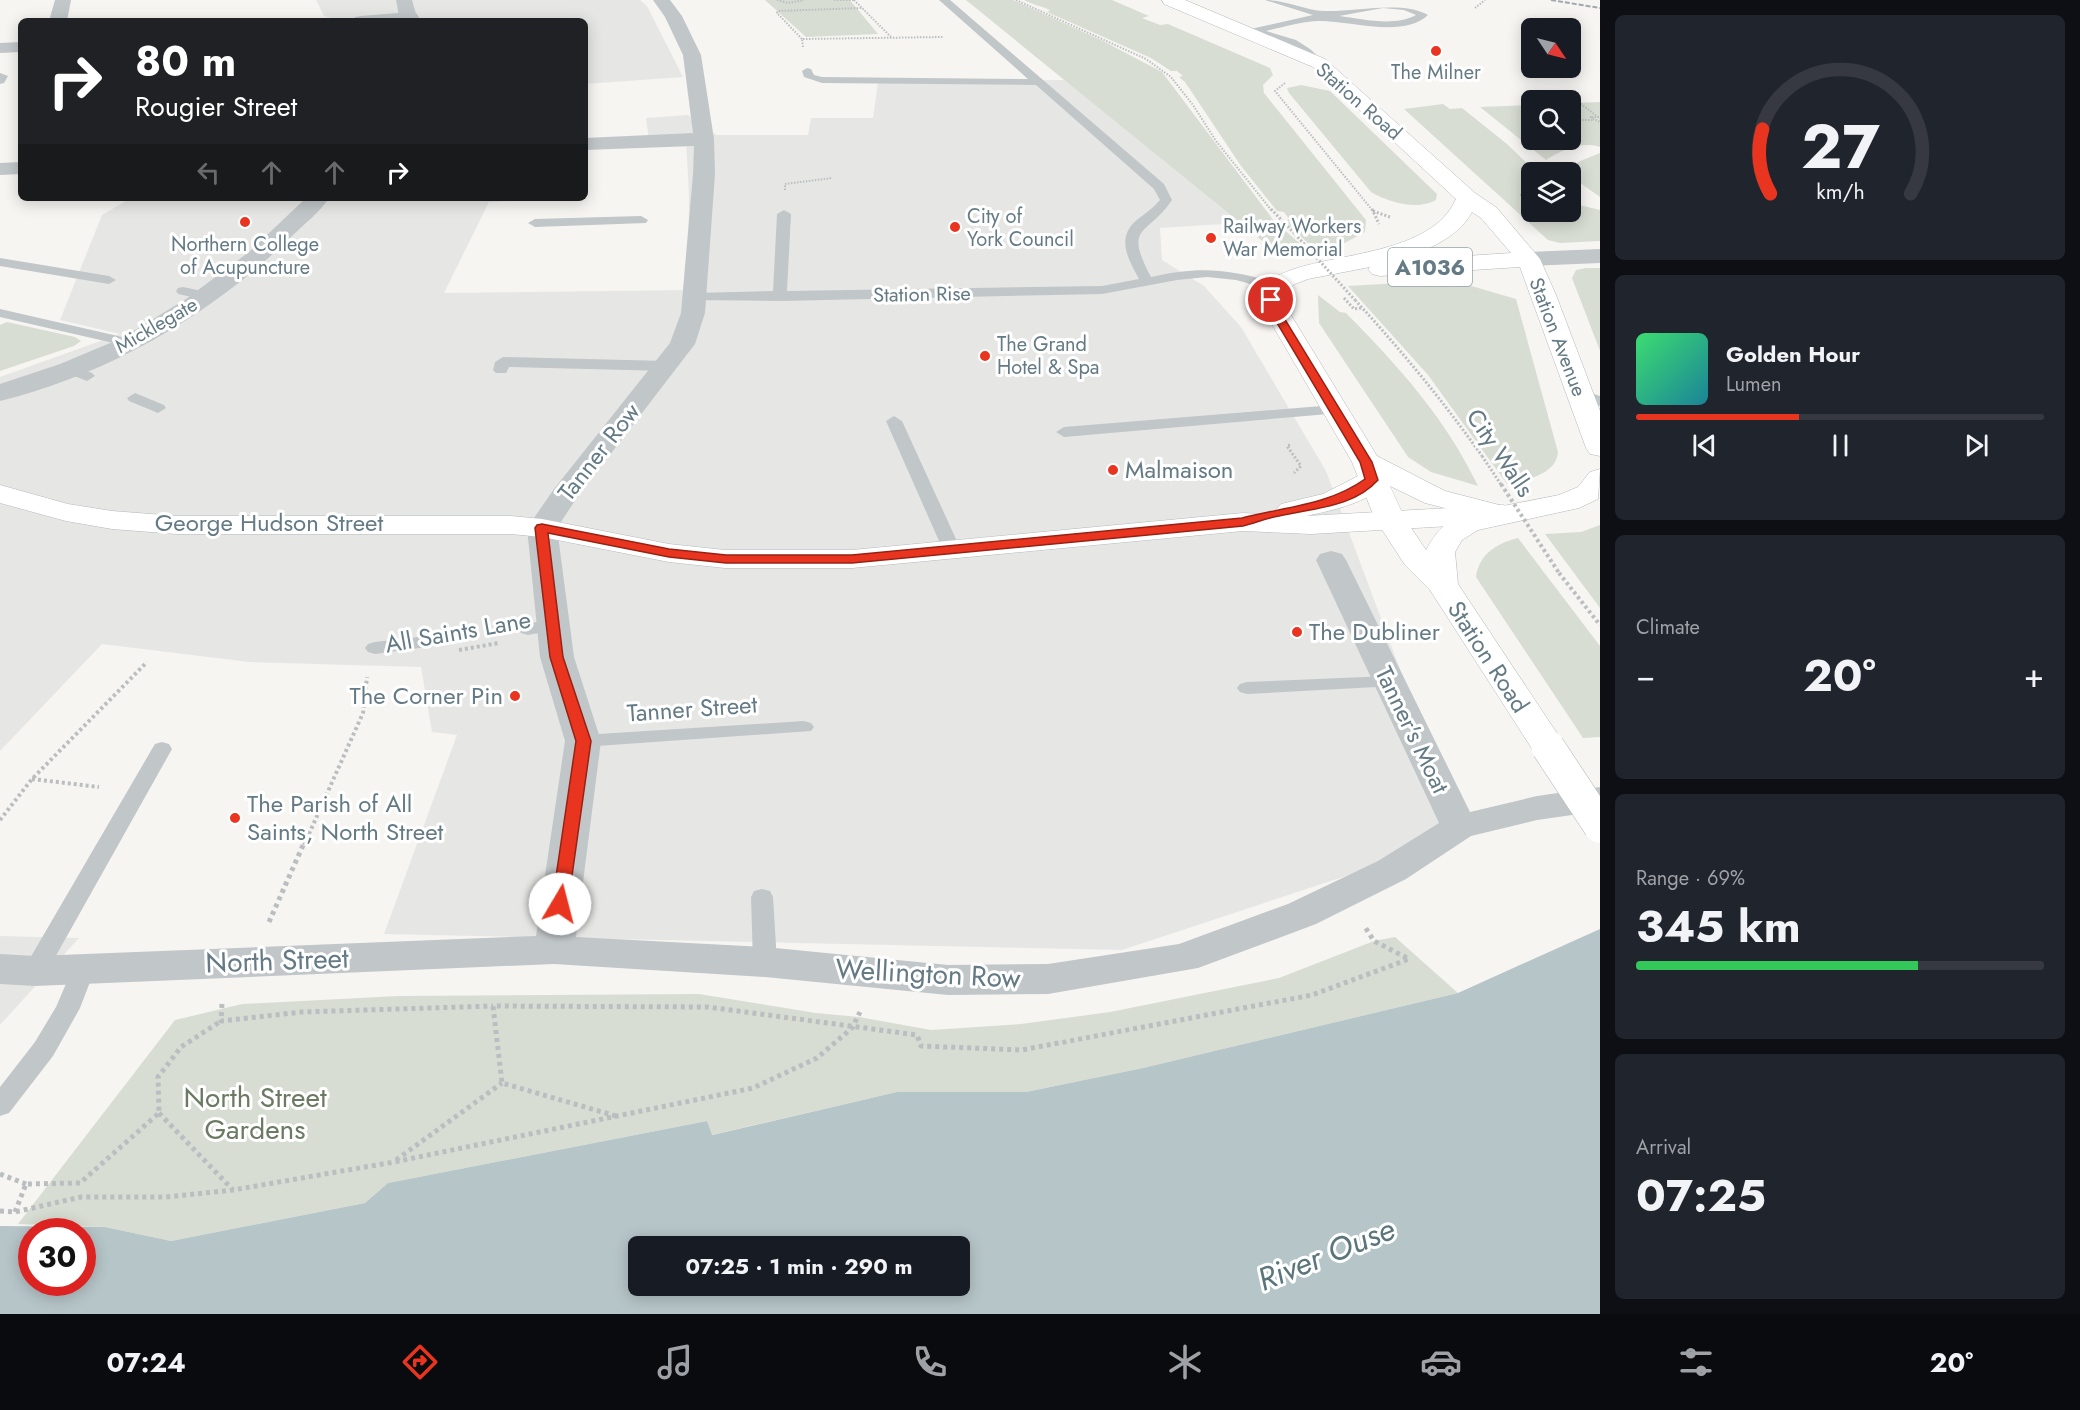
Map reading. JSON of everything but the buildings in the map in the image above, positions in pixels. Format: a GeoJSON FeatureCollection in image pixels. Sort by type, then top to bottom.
{"type":"FeatureCollection","features":[{"type":"Feature","properties":{"kind":"main road","name":"Station Road"},"geometry":{"type":"LineString","coordinates":[[1170,0],[1319,63],[1467,198],[1489,213],[1528,259]]}},
{"type":"Feature","properties":{"kind":"main road","name":"A1036"},"geometry":{"type":"LineString","coordinates":[[1276,287],[1294,276],[1396,252],[1427,240],[1459,218],[1465,209],[1467,198]]}},
{"type":"Feature","properties":{"kind":"main road","name":"A1036"},"geometry":{"type":"LineString","coordinates":[[1332,268],[1386,269],[1528,259]]}},
{"type":"Feature","properties":{"kind":"main road","name":"Station Avenue"},"geometry":{"type":"LineString","coordinates":[[1528,259],[1590,398],[1600,448]]}},
{"type":"Feature","properties":{"kind":"main road","name":"Station Road"},"geometry":{"type":"LineString","coordinates":[[1276,287],[1272,292],[1271,302],[1364,461],[1390,519],[1416,559],[1442,584],[1600,826]]}},
{"type":"Feature","properties":{"kind":"main road"},"geometry":{"type":"LineString","coordinates":[[1243,522],[1277,512],[1329,503],[1354,493],[1364,461],[1435,497],[1503,514]]}},
{"type":"Feature","properties":{"kind":"main road"},"geometry":{"type":"LineString","coordinates":[[1243,522],[1311,525],[1503,514],[1572,501],[1593,490],[1600,478]]}},
{"type":"Feature","properties":{"kind":"main road","name":"George Hudson Street"},"geometry":{"type":"LineString","coordinates":[[0,494],[66,512],[112,520],[177,525],[477,524],[542,528],[669,553],[726,559],[852,559],[1243,522]]}},
{"type":"Feature","properties":{"kind":"main road","name":"Station Road"},"geometry":{"type":"LineString","coordinates":[[1442,584],[1440,552],[1446,539],[1459,528],[1503,514]]}},
{"type":"Feature","properties":{"kind":"street"},"geometry":{"type":"LineString","coordinates":[[59,18],[63,0]]}},
{"type":"Feature","properties":{"kind":"street"},"geometry":{"type":"LineString","coordinates":[[404,0],[409,18]]}},
{"type":"Feature","properties":{"kind":"street","name":"Tanner Row"},"geometry":{"type":"LineString","coordinates":[[542,528],[564,495],[682,344],[693,313],[696,297],[693,218],[704,174],[704,139],[692,55],[673,16],[661,0]]}},
{"type":"Feature","properties":{"kind":"street"},"geometry":{"type":"LineString","coordinates":[[0,48],[18,47]]}},
{"type":"Feature","properties":{"kind":"street"},"geometry":{"type":"LineString","coordinates":[[588,144],[704,139]]}},
{"type":"Feature","properties":{"kind":"street"},"geometry":{"type":"LineString","coordinates":[[0,169],[18,168]]}},
{"type":"Feature","properties":{"kind":"street","name":"Micklegate"},"geometry":{"type":"LineString","coordinates":[[0,393],[78,372],[131,343],[194,293],[257,257],[315,201]]}},
{"type":"Feature","properties":{"kind":"street"},"geometry":{"type":"LineString","coordinates":[[1528,259],[1600,256]]}},
{"type":"Feature","properties":{"kind":"street"},"geometry":{"type":"LineString","coordinates":[[542,528],[545,629],[583,741],[554,950]]}},
{"type":"Feature","properties":{"kind":"street","name":"Tanner's Moat"},"geometry":{"type":"LineString","coordinates":[[1331,560],[1459,827]]}},
{"type":"Feature","properties":{"kind":"street"},"geometry":{"type":"LineString","coordinates":[[1459,827],[1537,808],[1600,799]]}},
{"type":"Feature","properties":{"kind":"street","name":"Wellington Row"},"geometry":{"type":"LineString","coordinates":[[554,950],[765,962],[948,980],[1048,978],[1071,975],[1184,958],[1302,914],[1392,870],[1459,827]]}},
{"type":"Feature","properties":{"kind":"street","name":"North Street"},"geometry":{"type":"LineString","coordinates":[[18,970],[554,950]]}},
{"type":"Feature","properties":{"kind":"lane"},"geometry":{"type":"LineString","coordinates":[[945,0],[1160,187],[1166,200],[1158,212],[1139,224],[1131,239],[1130,250],[1147,282]]}},
{"type":"Feature","properties":{"kind":"lane"},"geometry":{"type":"LineString","coordinates":[[1250,32],[1322,18],[1379,23],[1416,19],[1423,15],[1419,11],[1398,5],[1377,3],[1342,12],[1316,13],[1269,0]]}},
{"type":"Feature","properties":{"kind":"lane"},"geometry":{"type":"LineString","coordinates":[[807,70],[810,77],[822,80],[1041,82]]}},
{"type":"Feature","properties":{"kind":"lane"},"geometry":{"type":"LineString","coordinates":[[780,297],[784,214]]}},
{"type":"Feature","properties":{"kind":"lane"},"geometry":{"type":"LineString","coordinates":[[535,223],[640,220]]}},
{"type":"Feature","properties":{"kind":"lane"},"geometry":{"type":"LineString","coordinates":[[0,262],[109,280]]}},
{"type":"Feature","properties":{"kind":"lane","name":"Station Rise"},"geometry":{"type":"LineString","coordinates":[[696,297],[1102,290],[1182,275],[1221,274],[1276,287]]}},
{"type":"Feature","properties":{"kind":"lane"},"geometry":{"type":"LineString","coordinates":[[0,313],[131,343]]}},
{"type":"Feature","properties":{"kind":"lane"},"geometry":{"type":"LineString","coordinates":[[501,370],[503,362],[666,366]]}},
{"type":"Feature","properties":{"kind":"lane"},"geometry":{"type":"LineString","coordinates":[[135,398],[158,408]]}},
{"type":"Feature","properties":{"kind":"lane"},"geometry":{"type":"LineString","coordinates":[[1064,432],[1334,410]]}},
{"type":"Feature","properties":{"kind":"lane"},"geometry":{"type":"LineString","coordinates":[[894,421],[952,550]]}},
{"type":"Feature","properties":{"kind":"lane"},"geometry":{"type":"LineString","coordinates":[[371,657],[427,642]]}},
{"type":"Feature","properties":{"kind":"lane"},"geometry":{"type":"LineString","coordinates":[[1247,688],[1388,682]]}},
{"type":"Feature","properties":{"kind":"lane","name":"Tanner Street"},"geometry":{"type":"LineString","coordinates":[[583,741],[804,727]]}},
{"type":"Feature","properties":{"kind":"lane"},"geometry":{"type":"LineString","coordinates":[[18,970],[139,792],[162,749]]}},
{"type":"Feature","properties":{"kind":"lane"},"geometry":{"type":"LineString","coordinates":[[762,897],[765,962]]}},
{"type":"Feature","properties":{"kind":"lane"},"geometry":{"type":"LineString","coordinates":[[0,1106],[44,1049],[68,1008],[83,969]]}},
{"type":"Feature","properties":{"kind":"path"},"geometry":{"type":"LineString","coordinates":[[777,0],[788,3],[804,0]]}},
{"type":"Feature","properties":{"kind":"path"},"geometry":{"type":"LineString","coordinates":[[802,39],[891,37],[854,0],[834,0]]}},
{"type":"Feature","properties":{"kind":"path","name":"City Walls"},"geometry":{"type":"LineString","coordinates":[[1016,0],[1146,59],[1171,77],[1193,105],[1215,141],[1272,211],[1355,300],[1440,397],[1559,573],[1600,625]]}},
{"type":"Feature","properties":{"kind":"path"},"geometry":{"type":"LineString","coordinates":[[1475,8],[1485,0]]}},
{"type":"Feature","properties":{"kind":"path"},"geometry":{"type":"LineString","coordinates":[[807,70],[802,39],[777,13],[778,11],[862,8]]}},
{"type":"Feature","properties":{"kind":"path"},"geometry":{"type":"LineString","coordinates":[[1294,80],[1284,83],[1275,91],[1373,211],[1382,231]]}},
{"type":"Feature","properties":{"kind":"path"},"geometry":{"type":"LineString","coordinates":[[1581,104],[1599,117]]}},
{"type":"Feature","properties":{"kind":"path"},"geometry":{"type":"LineString","coordinates":[[1593,120],[1590,117],[1599,117]]}},
{"type":"Feature","properties":{"kind":"path"},"geometry":{"type":"LineString","coordinates":[[1581,120],[1600,122]]}},
{"type":"Feature","properties":{"kind":"path"},"geometry":{"type":"LineString","coordinates":[[1354,309],[1362,308]]}},
{"type":"Feature","properties":{"kind":"path"},"geometry":{"type":"LineString","coordinates":[[1289,479],[1301,466],[1287,446],[1364,461]]}},
{"type":"Feature","properties":{"kind":"path","name":"All Saints Lane"},"geometry":{"type":"LineString","coordinates":[[448,652],[545,629]]}},
{"type":"Feature","properties":{"kind":"path","name":"All Saints Lane"},"geometry":{"type":"LineString","coordinates":[[243,961],[269,921],[363,713],[371,657]]}},
{"type":"Feature","properties":{"kind":"path"},"geometry":{"type":"LineString","coordinates":[[0,820],[32,779],[147,662]]}},
{"type":"Feature","properties":{"kind":"path"},"geometry":{"type":"LineString","coordinates":[[32,779],[139,792]]}},
{"type":"Feature","properties":{"kind":"path"},"geometry":{"type":"LineString","coordinates":[[233,1190],[159,1113],[158,1077],[181,1047],[221,1021],[302,1012],[493,1006],[708,1007],[917,1035],[921,1046],[1022,1050],[1312,995],[1409,959],[1374,941]]}},
{"type":"Feature","properties":{"kind":"path"},"geometry":{"type":"LineString","coordinates":[[493,1006],[502,1083]]}},
{"type":"Feature","properties":{"kind":"path"},"geometry":{"type":"LineString","coordinates":[[220,1008],[221,1021]]}},
{"type":"Feature","properties":{"kind":"path"},"geometry":{"type":"LineString","coordinates":[[0,1212],[15,1212],[81,1197],[166,1197],[233,1190],[394,1162],[753,1089],[816,1058],[852,1028],[859,1017]]}},
{"type":"Feature","properties":{"kind":"path"},"geometry":{"type":"LineString","coordinates":[[502,1083],[616,1116]]}},
{"type":"Feature","properties":{"kind":"path"},"geometry":{"type":"LineString","coordinates":[[394,1162],[502,1083]]}},
{"type":"Feature","properties":{"kind":"path"},"geometry":{"type":"LineString","coordinates":[[0,1174],[26,1185],[80,1183],[159,1113]]}},
{"type":"Feature","properties":{"kind":"path"},"geometry":{"type":"LineString","coordinates":[[15,1212],[26,1185]]}},
{"type":"Feature","properties":{"kind":"shaded area"},"geometry":{"type":"Polygon","coordinates":[[[316,0],[640,0],[647,6],[683,77],[588,84],[588,18],[331,18],[324,16],[316,0]]]}},
{"type":"Feature","properties":{"kind":"shaded area"},"geometry":{"type":"Polygon","coordinates":[[[1065,80],[1240,223],[1160,228],[1162,260],[1204,286],[1241,327],[1326,471],[1459,827],[1352,874],[1122,950],[384,934],[457,735],[432,732],[421,667],[249,662],[102,644],[0,751],[0,377],[120,334],[60,320],[102,215],[126,201],[512,201],[489,202],[444,293],[688,290],[689,196],[686,138],[649,140],[646,118],[688,115],[716,135],[808,135],[811,118],[873,118],[878,82],[1065,80]]]}},
{"type":"Feature","properties":{"kind":"shaded area"},"geometry":{"type":"Polygon","coordinates":[[[0,936],[79,938],[0,1025],[0,936]]]}},
{"type":"Feature","properties":{"kind":"green space"},"geometry":{"type":"Polygon","coordinates":[[[765,0],[850,0],[878,34],[806,37],[765,0]]]}},
{"type":"Feature","properties":{"kind":"green space"},"geometry":{"type":"Polygon","coordinates":[[[966,0],[1013,0],[1103,41],[1162,72],[1274,221],[1306,249],[1271,248],[966,0]]]}},
{"type":"Feature","properties":{"kind":"green space"},"geometry":{"type":"Polygon","coordinates":[[[1024,0],[1112,0],[1149,16],[1142,18],[1160,25],[1168,24],[1270,68],[1273,75],[1263,85],[1264,93],[1366,220],[1365,232],[1341,245],[1312,247],[1285,221],[1289,219],[1284,212],[1277,211],[1241,166],[1185,82],[1179,77],[1183,76],[1151,58],[1024,0]]]}},
{"type":"Feature","properties":{"kind":"green space"},"geometry":{"type":"Polygon","coordinates":[[[1301,85],[1330,91],[1437,194],[1436,200],[1420,205],[1403,204],[1371,192],[1289,93],[1287,88],[1301,85]]]}},
{"type":"Feature","properties":{"kind":"green space"},"geometry":{"type":"Polygon","coordinates":[[[1600,102],[1600,147],[1581,146],[1581,103],[1600,102]]]}},
{"type":"Feature","properties":{"kind":"green space"},"geometry":{"type":"Polygon","coordinates":[[[1443,104],[1450,109],[1462,108],[1507,144],[1526,162],[1521,162],[1521,215],[1404,109],[1443,104]]]}},
{"type":"Feature","properties":{"kind":"green space"},"geometry":{"type":"Polygon","coordinates":[[[1521,105],[1521,140],[1480,107],[1521,105]]]}},
{"type":"Feature","properties":{"kind":"green space"},"geometry":{"type":"Polygon","coordinates":[[[1534,150],[1567,150],[1559,153],[1546,160],[1534,150]]]}},
{"type":"Feature","properties":{"kind":"green space"},"geometry":{"type":"Polygon","coordinates":[[[1600,153],[1600,197],[1581,184],[1580,161],[1600,153]]]}},
{"type":"Feature","properties":{"kind":"green space"},"geometry":{"type":"Polygon","coordinates":[[[1581,205],[1600,210],[1600,241],[1560,243],[1548,240],[1528,222],[1581,222],[1581,205]]]}},
{"type":"Feature","properties":{"kind":"green space"},"geometry":{"type":"Polygon","coordinates":[[[1600,268],[1600,351],[1572,278],[1576,270],[1600,268]]]}},
{"type":"Feature","properties":{"kind":"green space"},"geometry":{"type":"Polygon","coordinates":[[[1451,280],[1516,299],[1558,452],[1552,466],[1539,475],[1507,484],[1428,375],[1348,286],[1451,280]]]}},
{"type":"Feature","properties":{"kind":"green space"},"geometry":{"type":"Polygon","coordinates":[[[1318,295],[1340,312],[1346,313],[1420,394],[1451,437],[1478,486],[1431,472],[1408,457],[1319,323],[1318,295]]]}},
{"type":"Feature","properties":{"kind":"green space"},"geometry":{"type":"Polygon","coordinates":[[[7,322],[75,337],[81,341],[74,346],[0,371],[0,325],[7,322]]]}},
{"type":"Feature","properties":{"kind":"green space"},"geometry":{"type":"Polygon","coordinates":[[[1600,525],[1600,608],[1545,534],[1581,532],[1600,525]]]}},
{"type":"Feature","properties":{"kind":"green space"},"geometry":{"type":"Polygon","coordinates":[[[1518,538],[1600,646],[1600,737],[1583,738],[1476,577],[1481,562],[1490,551],[1496,546],[1518,538]]]}},
{"type":"Feature","properties":{"kind":"green space","name":"North Street Gardens"},"geometry":{"type":"Polygon","coordinates":[[[1395,937],[1458,993],[1143,1068],[1026,1092],[897,1092],[711,1135],[707,1121],[388,1183],[365,1203],[171,1241],[96,1227],[96,1218],[23,1218],[175,1020],[242,1004],[398,996],[699,994],[816,1013],[859,1017],[931,1030],[1021,1024],[1110,1012],[1279,978],[1374,941],[1395,937]]]}},
{"type":"Feature","properties":{"kind":"water","name":"River Ouse"},"geometry":{"type":"Polygon","coordinates":[[[1600,929],[1600,1314],[0,1314],[0,1226],[18,1226],[18,1296],[96,1296],[96,1227],[171,1241],[365,1203],[388,1183],[707,1121],[712,1135],[897,1092],[1026,1092],[1143,1068],[1458,993],[1600,929]]]}},
{"type":"Feature","properties":{"kind":"railway"},"geometry":{"type":"LineString","coordinates":[[1551,0],[1600,8]]}},
{"type":"Feature","properties":{"kind":"place","name":"The Milner"},"geometry":{"type":"Point","coordinates":[1436,51]}},
{"type":"Feature","properties":{"kind":"place","name":"Northern College of Acupuncture"},"geometry":{"type":"Point","coordinates":[245,222]}},
{"type":"Feature","properties":{"kind":"place","name":"City of York Council"},"geometry":{"type":"Point","coordinates":[955,227]}},
{"type":"Feature","properties":{"kind":"place","name":"Railway Workers War Memorial"},"geometry":{"type":"Point","coordinates":[1211,238]}},
{"type":"Feature","properties":{"kind":"place","name":"The Grand Hotel & Spa"},"geometry":{"type":"Point","coordinates":[985,356]}},
{"type":"Feature","properties":{"kind":"place","name":"Malmaison"},"geometry":{"type":"Point","coordinates":[1113,470]}},
{"type":"Feature","properties":{"kind":"place","name":"The Dubliner"},"geometry":{"type":"Point","coordinates":[1297,632]}},
{"type":"Feature","properties":{"kind":"place","name":"The Corner Pin"},"geometry":{"type":"Point","coordinates":[515,696]}},
{"type":"Feature","properties":{"kind":"place","name":"The Parish of All Saints, North Street"},"geometry":{"type":"Point","coordinates":[235,818]}},
{"type":"Feature","properties":{"kind":"route"},"geometry":{"type":"LineString","coordinates":[[560,904],[583,741],[556,657],[542,528],[669,553],[726,559],[852,559],[1243,522],[1277,512],[1329,503],[1354,493],[1372,480],[1366,462],[1279,318],[1271,300]]}}]}
